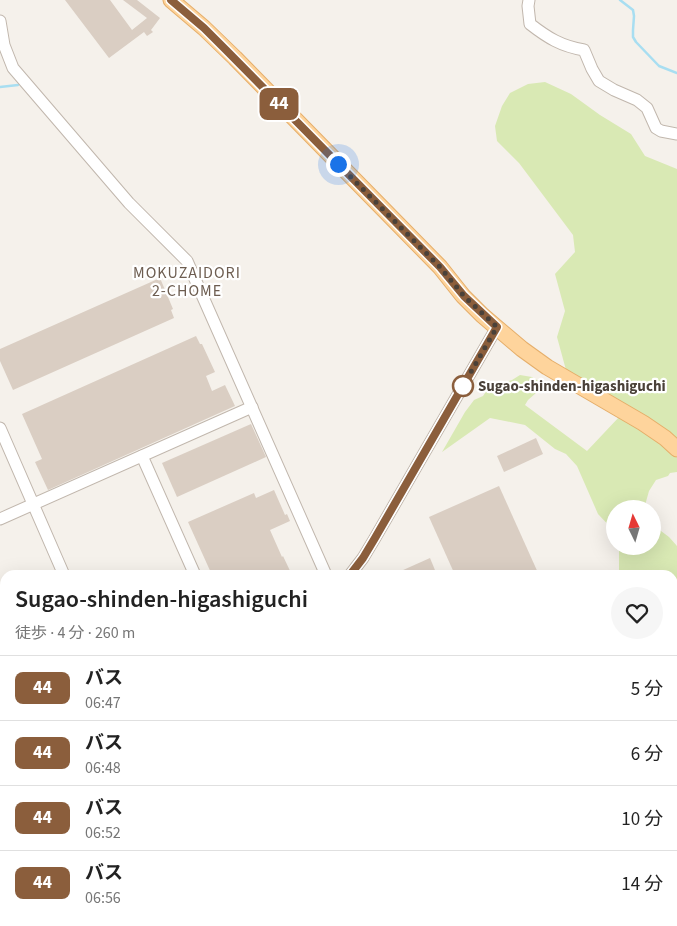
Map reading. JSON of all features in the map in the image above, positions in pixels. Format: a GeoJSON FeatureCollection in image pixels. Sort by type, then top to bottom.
{"type":"FeatureCollection","features":[{"type":"Feature","properties":{"kind":"main road"},"geometry":{"type":"LineString","coordinates":[[171,0],[223,47],[440,267],[464,296],[497,327],[534,358],[643,423],[677,449]]}},
{"type":"Feature","properties":{"kind":"street"},"geometry":{"type":"LineString","coordinates":[[529,0],[530,24],[553,41],[584,50],[592,69],[600,81],[614,90],[637,100],[647,108],[656,128],[661,131],[677,134]]}},
{"type":"Feature","properties":{"kind":"street"},"geometry":{"type":"LineString","coordinates":[[0,21],[4,45],[14,68],[129,203],[187,261],[324,570]]}},
{"type":"Feature","properties":{"kind":"street"},"geometry":{"type":"LineString","coordinates":[[354,570],[375,538],[497,327]]}},
{"type":"Feature","properties":{"kind":"street"},"geometry":{"type":"LineString","coordinates":[[0,519],[252,407]]}},
{"type":"Feature","properties":{"kind":"street"},"geometry":{"type":"LineString","coordinates":[[0,428],[62,570]]}},
{"type":"Feature","properties":{"kind":"street"},"geometry":{"type":"LineString","coordinates":[[142,456],[193,570]]}},
{"type":"Feature","properties":{"kind":"green space"},"geometry":{"type":"Polygon","coordinates":[[[545,82],[571,94],[631,134],[645,156],[677,169],[677,446],[566,370],[557,337],[565,311],[555,274],[575,252],[573,235],[519,163],[497,141],[495,126],[502,106],[510,93],[528,84],[545,82]]]}},
{"type":"Feature","properties":{"kind":"green space"},"geometry":{"type":"Polygon","coordinates":[[[520,375],[532,377],[545,385],[525,405],[587,451],[620,416],[674,454],[677,458],[677,472],[670,473],[668,476],[656,480],[649,491],[646,500],[606,500],[606,522],[598,514],[577,466],[566,454],[555,449],[525,425],[490,418],[442,452],[474,400],[483,396],[489,387],[512,380],[520,375]]]}},
{"type":"Feature","properties":{"kind":"green space"},"geometry":{"type":"Polygon","coordinates":[[[661,531],[677,546],[677,570],[619,570],[619,555],[661,555],[661,531]]]}},
{"type":"Feature","properties":{"kind":"building"},"geometry":{"type":"Polygon","coordinates":[[[65,0],[110,0],[132,30],[147,18],[123,0],[137,0],[160,18],[151,30],[153,32],[147,36],[144,32],[109,58],[65,0]]]}},
{"type":"Feature","properties":{"kind":"building"},"geometry":{"type":"Polygon","coordinates":[[[160,278],[173,309],[171,310],[174,318],[13,390],[0,361],[0,349],[160,278]]]}},
{"type":"Feature","properties":{"kind":"building"},"geometry":{"type":"Polygon","coordinates":[[[196,336],[200,344],[202,344],[215,372],[206,376],[212,391],[225,385],[235,406],[48,490],[35,462],[42,459],[22,414],[196,336]]]}},
{"type":"Feature","properties":{"kind":"building"},"geometry":{"type":"Polygon","coordinates":[[[251,424],[266,457],[177,497],[162,463],[251,424]]]}},
{"type":"Feature","properties":{"kind":"building"},"geometry":{"type":"Polygon","coordinates":[[[536,438],[543,454],[504,472],[497,456],[536,438]]]}},
{"type":"Feature","properties":{"kind":"building"},"geometry":{"type":"Polygon","coordinates":[[[499,486],[537,570],[453,570],[429,517],[499,486]]]}},
{"type":"Feature","properties":{"kind":"building"},"geometry":{"type":"Polygon","coordinates":[[[274,490],[285,515],[287,514],[290,521],[270,530],[290,570],[210,570],[188,522],[254,493],[256,498],[274,490]]]}},
{"type":"Feature","properties":{"kind":"building"},"geometry":{"type":"Polygon","coordinates":[[[430,558],[435,570],[403,570],[430,558]]]}},
{"type":"Feature","properties":{"kind":"waterway"},"geometry":{"type":"LineString","coordinates":[[620,0],[633,10],[633,37],[636,42],[659,66],[677,73]]}},
{"type":"Feature","properties":{"kind":"waterway"},"geometry":{"type":"LineString","coordinates":[[0,87],[18,85]]}},
{"type":"Feature","properties":{"kind":"bus line","name":"44"},"geometry":{"type":"LineString","coordinates":[[171,0],[192,17],[226,50],[440,267],[464,296],[497,327],[375,538],[354,570]]}},
{"type":"Feature","properties":{"kind":"place","name":"Sugao-shinden-higashiguchi"},"geometry":{"type":"Point","coordinates":[463,386]}},
{"type":"Feature","properties":{"kind":"district","name":"MOKUZAIDORI 2-CHOME"},"geometry":{"type":"Point","coordinates":[187,282]}},
{"type":"Feature","properties":{"kind":"route"},"geometry":{"type":"LineString","coordinates":[[338,164],[440,267],[464,296],[497,327],[461,389],[463,386]]}}]}
